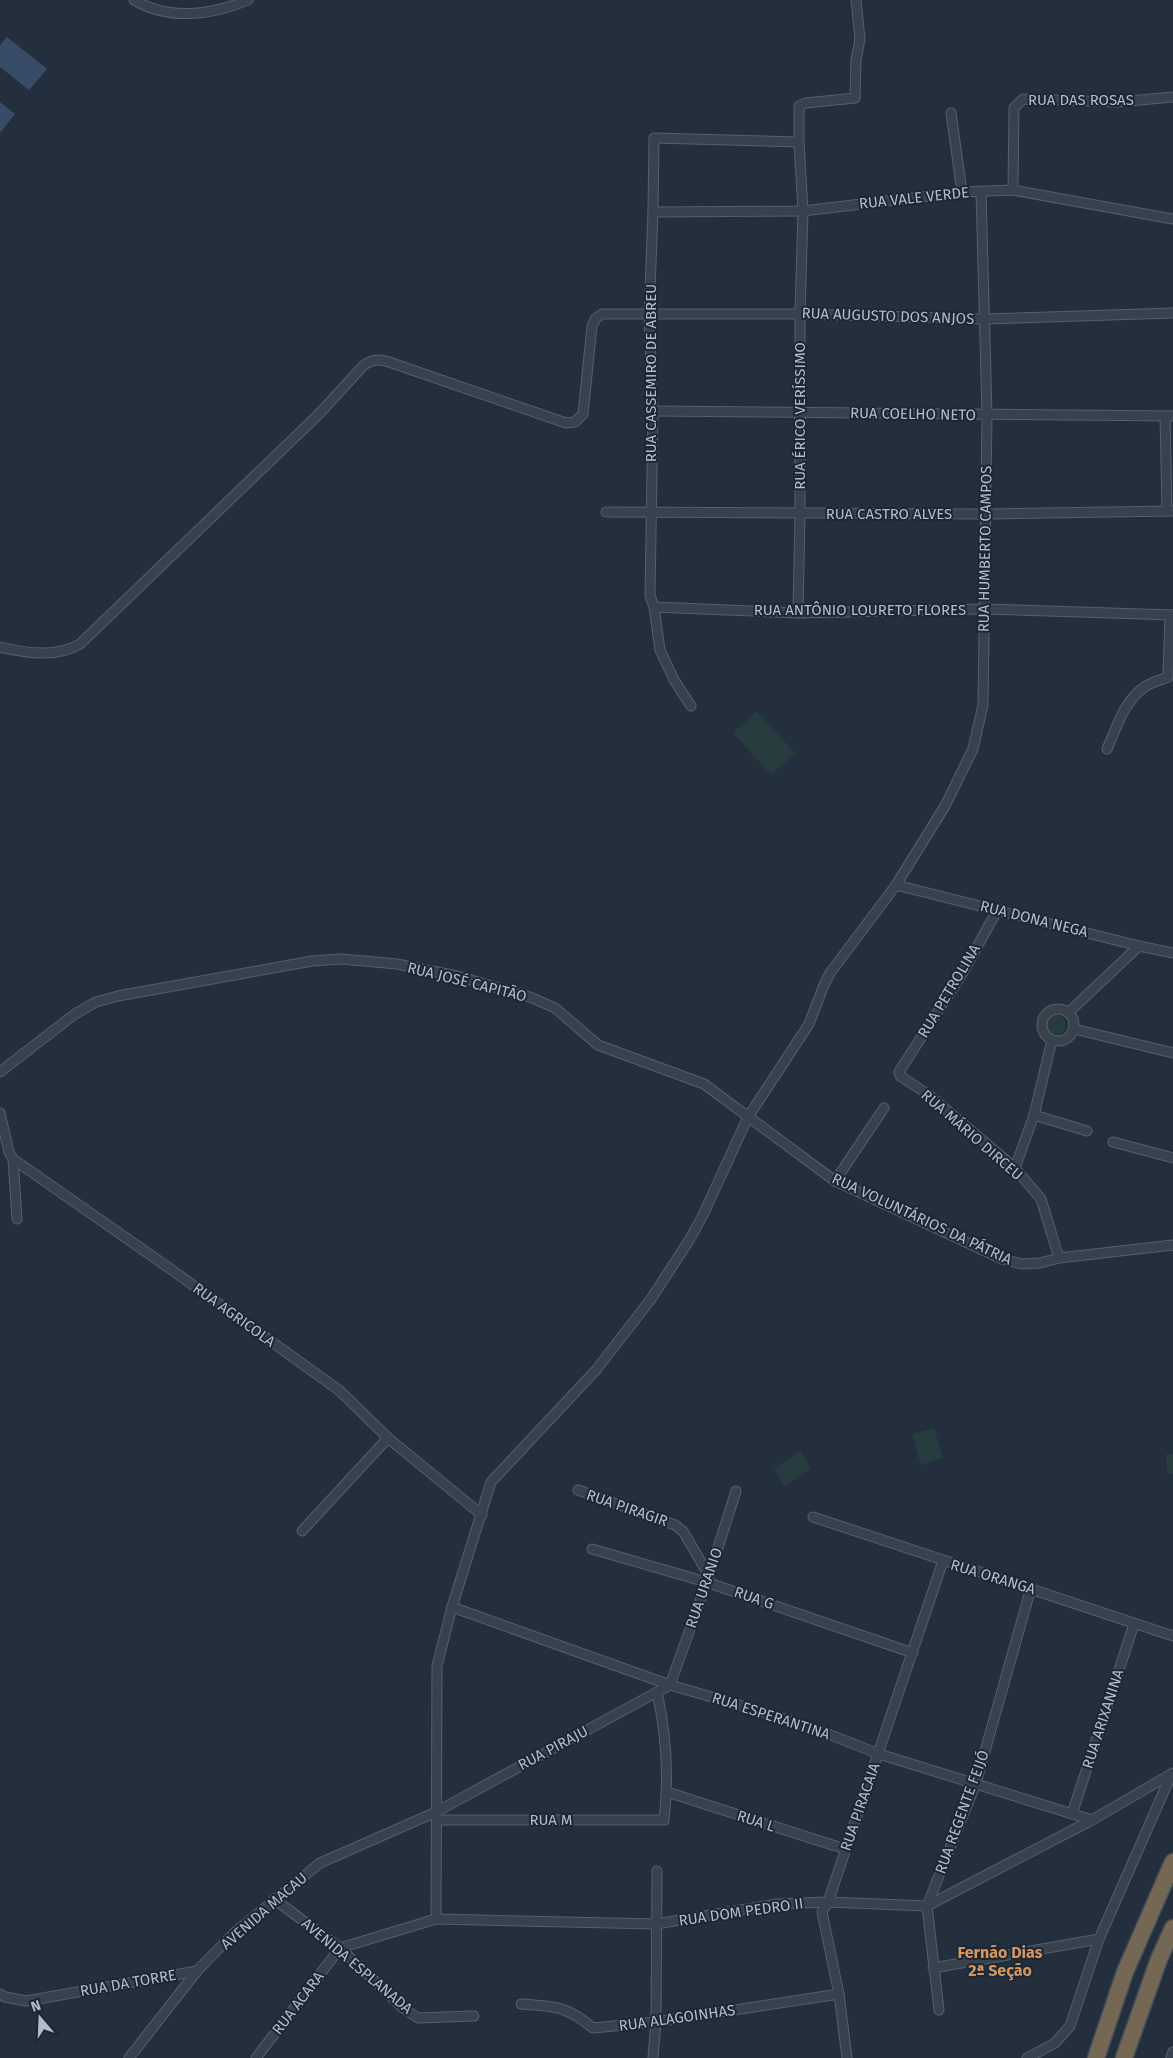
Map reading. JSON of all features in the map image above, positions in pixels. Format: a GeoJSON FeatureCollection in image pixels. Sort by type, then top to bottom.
{"type":"FeatureCollection","features":[{"type":"Feature","properties":{"kind":"highway"},"geometry":{"type":"LineString","coordinates":[[1096,2058],[1125,1972],[1173,1862]]}},
{"type":"Feature","properties":{"kind":"highway"},"geometry":{"type":"LineString","coordinates":[[1124,2058],[1159,1959],[1173,1928]]}},
{"type":"Feature","properties":{"kind":"street"},"geometry":{"type":"LineString","coordinates":[[134,0],[142,5],[169,12],[194,14],[227,9],[248,0]]}},
{"type":"Feature","properties":{"kind":"street","name":"RUA ÉRICO VERÍSSIMO"},"geometry":{"type":"LineString","coordinates":[[798,613],[800,314],[804,211],[799,142],[800,106],[806,103],[855,98],[856,60],[860,39],[856,0]]}},
{"type":"Feature","properties":{"kind":"street","name":"RUA DAS ROSAS"},"geometry":{"type":"LineString","coordinates":[[1013,190],[1014,108],[1023,99],[1118,102],[1173,97]]}},
{"type":"Feature","properties":{"kind":"street"},"geometry":{"type":"LineString","coordinates":[[951,113],[962,192]]}},
{"type":"Feature","properties":{"kind":"street","name":"RUA CASSEMIRO DE ABREU"},"geometry":{"type":"LineString","coordinates":[[654,607],[650,595],[653,411],[649,315],[654,138],[799,142]]}},
{"type":"Feature","properties":{"kind":"street","name":"RUA VALE VERDE"},"geometry":{"type":"LineString","coordinates":[[653,212],[804,211],[962,192],[1013,190],[1173,219]]}},
{"type":"Feature","properties":{"kind":"street","name":"RUA HUMBERTO CAMPOS"},"geometry":{"type":"LineString","coordinates":[[436,1919],[437,1666],[452,1607],[491,1482],[596,1370],[651,1299],[703,1215],[748,1118],[809,1024],[830,973],[896,885],[945,806],[973,749],[983,705],[987,415],[981,191]]}},
{"type":"Feature","properties":{"kind":"street","name":"RUA AUGUSTO DOS ANJOS"},"geometry":{"type":"LineString","coordinates":[[0,647],[21,652],[55,652],[70,650],[80,644],[319,414],[364,365],[371,360],[379,359],[389,362],[561,422],[575,422],[580,418],[584,410],[592,326],[596,318],[602,314],[800,314],[984,319],[1173,313]]}},
{"type":"Feature","properties":{"kind":"street","name":"RUA COELHO NETO"},"geometry":{"type":"LineString","coordinates":[[653,411],[1169,416]]}},
{"type":"Feature","properties":{"kind":"street"},"geometry":{"type":"LineString","coordinates":[[1169,416],[1170,511]]}},
{"type":"Feature","properties":{"kind":"street","name":"RUA CASTRO ALVES"},"geometry":{"type":"LineString","coordinates":[[606,512],[985,514],[1170,511]]}},
{"type":"Feature","properties":{"kind":"street"},"geometry":{"type":"LineString","coordinates":[[654,607],[660,650],[674,680],[691,706]]}},
{"type":"Feature","properties":{"kind":"street","name":"RUA ANTÔNIO LOURETO FLORES"},"geometry":{"type":"LineString","coordinates":[[654,607],[798,613],[984,609],[1171,615]]}},
{"type":"Feature","properties":{"kind":"street"},"geometry":{"type":"LineString","coordinates":[[1107,749],[1134,695],[1147,685],[1168,677],[1171,615]]}},
{"type":"Feature","properties":{"kind":"street","name":"RUA DONA NEGA"},"geometry":{"type":"LineString","coordinates":[[896,885],[1173,953]]}},
{"type":"Feature","properties":{"kind":"street","name":"RUA PETROLINA"},"geometry":{"type":"LineString","coordinates":[[899,1072],[962,974],[998,909]]}},
{"type":"Feature","properties":{"kind":"street"},"geometry":{"type":"LineString","coordinates":[[1069,1012],[1139,946]]}},
{"type":"Feature","properties":{"kind":"street","name":"RUA JOSÉ CAPITÃO"},"geometry":{"type":"LineString","coordinates":[[0,1072],[75,1014],[96,1002],[118,996],[312,961],[341,959],[398,964],[457,976],[530,997],[555,1008],[598,1045],[704,1084],[748,1118]]}},
{"type":"Feature","properties":{"kind":"street"},"geometry":{"type":"LineString","coordinates":[[1060,1008],[1069,1012],[1074,1020],[1074,1029],[1072,1034],[1063,1041],[1052,1040],[1044,1034],[1043,1018],[1050,1011],[1060,1008]]}},
{"type":"Feature","properties":{"kind":"street"},"geometry":{"type":"LineString","coordinates":[[1074,1029],[1173,1053]]}},
{"type":"Feature","properties":{"kind":"street"},"geometry":{"type":"LineString","coordinates":[[1015,1168],[1034,1115],[1052,1040]]}},
{"type":"Feature","properties":{"kind":"street","name":"RUA MÁRIO DIRCEU"},"geometry":{"type":"LineString","coordinates":[[899,1072],[900,1076],[929,1095],[1015,1168],[1041,1199],[1060,1258]]}},
{"type":"Feature","properties":{"kind":"street"},"geometry":{"type":"LineString","coordinates":[[835,1181],[884,1108]]}},
{"type":"Feature","properties":{"kind":"street"},"geometry":{"type":"LineString","coordinates":[[0,1113],[9,1152],[13,1159],[17,1218]]}},
{"type":"Feature","properties":{"kind":"street"},"geometry":{"type":"LineString","coordinates":[[1034,1115],[1087,1131]]}},
{"type":"Feature","properties":{"kind":"street","name":"RUA VOLUNTÁRIOS DA PÁTRIA"},"geometry":{"type":"LineString","coordinates":[[748,1118],[835,1181],[1002,1259],[1022,1264],[1173,1245]]}},
{"type":"Feature","properties":{"kind":"street"},"geometry":{"type":"LineString","coordinates":[[1113,1142],[1173,1158]]}},
{"type":"Feature","properties":{"kind":"street","name":"RUA AGRICOLA"},"geometry":{"type":"LineString","coordinates":[[13,1159],[340,1391],[388,1438],[482,1515]]}},
{"type":"Feature","properties":{"kind":"street"},"geometry":{"type":"LineString","coordinates":[[302,1531],[388,1438]]}},
{"type":"Feature","properties":{"kind":"street","name":"RUA PIRAGIR"},"geometry":{"type":"LineString","coordinates":[[578,1490],[675,1524],[683,1531],[708,1579]]}},
{"type":"Feature","properties":{"kind":"street","name":"RUA URANIO"},"geometry":{"type":"LineString","coordinates":[[670,1685],[708,1579],[736,1491]]}},
{"type":"Feature","properties":{"kind":"street","name":"RUA ORANGA"},"geometry":{"type":"LineString","coordinates":[[813,1517],[1173,1636]]}},
{"type":"Feature","properties":{"kind":"street","name":"RUA G"},"geometry":{"type":"LineString","coordinates":[[592,1549],[708,1579],[913,1653]]}},
{"type":"Feature","properties":{"kind":"street","name":"RUA PIRACAIA"},"geometry":{"type":"LineString","coordinates":[[847,2058],[839,1994],[822,1915],[944,1561]]}},
{"type":"Feature","properties":{"kind":"street","name":"RUA REGENTE FEIJÓ"},"geometry":{"type":"LineString","coordinates":[[939,2010],[927,1906],[976,1783],[1031,1588]]}},
{"type":"Feature","properties":{"kind":"street","name":"RUA ESPERANTINA"},"geometry":{"type":"LineString","coordinates":[[452,1607],[670,1685],[823,1732],[879,1754],[1092,1820]]}},
{"type":"Feature","properties":{"kind":"street","name":"RUA ARIXANINA"},"geometry":{"type":"LineString","coordinates":[[1072,1814],[1134,1624]]}},
{"type":"Feature","properties":{"kind":"street","name":"RUA PIRAJU"},"geometry":{"type":"LineString","coordinates":[[436,1816],[670,1685]]}},
{"type":"Feature","properties":{"kind":"street"},"geometry":{"type":"LineString","coordinates":[[657,1692],[661,1712],[668,1792]]}},
{"type":"Feature","properties":{"kind":"street"},"geometry":{"type":"LineString","coordinates":[[1028,2058],[1055,2043],[1070,2026],[1099,1939],[1172,1774]]}},
{"type":"Feature","properties":{"kind":"street","name":"RUA DOM PEDRO II"},"geometry":{"type":"LineString","coordinates":[[340,1948],[436,1919],[656,1924],[777,1904],[828,1902],[927,1906],[1092,1820],[1172,1774]]}},
{"type":"Feature","properties":{"kind":"street","name":"RUA M"},"geometry":{"type":"LineString","coordinates":[[436,1816],[664,1820],[668,1792]]}},
{"type":"Feature","properties":{"kind":"street","name":"RUA L"},"geometry":{"type":"LineString","coordinates":[[668,1792],[846,1849]]}},
{"type":"Feature","properties":{"kind":"street","name":"AVENIDA MACAU"},"geometry":{"type":"LineString","coordinates":[[129,2058],[198,1971],[234,1933],[274,1899],[320,1863],[436,1816]]}},
{"type":"Feature","properties":{"kind":"street"},"geometry":{"type":"LineString","coordinates":[[653,2058],[656,2022],[657,1871]]}},
{"type":"Feature","properties":{"kind":"street","name":"AVENIDA ESPLANADA"},"geometry":{"type":"LineString","coordinates":[[274,1899],[340,1948],[403,2008],[418,2018],[474,2016]]}},
{"type":"Feature","properties":{"kind":"street"},"geometry":{"type":"LineString","coordinates":[[933,1968],[1099,1939]]}},
{"type":"Feature","properties":{"kind":"street","name":"RUA ACARA"},"geometry":{"type":"LineString","coordinates":[[256,2058],[340,1948]]}},
{"type":"Feature","properties":{"kind":"street","name":"RUA DA TORRE"},"geometry":{"type":"LineString","coordinates":[[0,1994],[5,1997],[26,2001],[198,1971]]}},
{"type":"Feature","properties":{"kind":"street","name":"RUA ALAGOINHAS"},"geometry":{"type":"LineString","coordinates":[[521,2004],[555,2006],[578,2016],[593,2028],[656,2022],[839,1994]]}},
{"type":"Feature","properties":{"kind":"street"},"geometry":{"type":"LineString","coordinates":[[1171,2058],[1173,2052]]}},
{"type":"Feature","properties":{"kind":"green space"},"geometry":{"type":"Polygon","coordinates":[[[757,711],[795,753],[771,775],[733,733],[757,711]]]}},
{"type":"Feature","properties":{"kind":"green space"},"geometry":{"type":"Polygon","coordinates":[[[1056,1015],[1063,1018],[1066,1025],[1063,1032],[1056,1035],[1049,1032],[1046,1025],[1049,1018],[1056,1015]]]}},
{"type":"Feature","properties":{"kind":"green space"},"geometry":{"type":"Polygon","coordinates":[[[934,1428],[943,1458],[921,1465],[912,1434],[934,1428]]]}},
{"type":"Feature","properties":{"kind":"green space"},"geometry":{"type":"Polygon","coordinates":[[[800,1451],[811,1468],[785,1486],[774,1469],[800,1451]]]}},
{"type":"Feature","properties":{"kind":"green space"},"geometry":{"type":"Polygon","coordinates":[[[1166,1454],[1173,1454],[1173,1474],[1167,1474],[1166,1454]]]}},
{"type":"Feature","properties":{"kind":"water"},"geometry":{"type":"Polygon","coordinates":[[[7,37],[47,69],[29,90],[0,67],[0,45],[7,37]]]}},
{"type":"Feature","properties":{"kind":"water"},"geometry":{"type":"Polygon","coordinates":[[[0,102],[15,114],[0,133],[0,102]]]}},
{"type":"Feature","properties":{"kind":"district","name":"Fernão Dias 2ª Seção"},"geometry":{"type":"Point","coordinates":[1000,1961]}}]}
